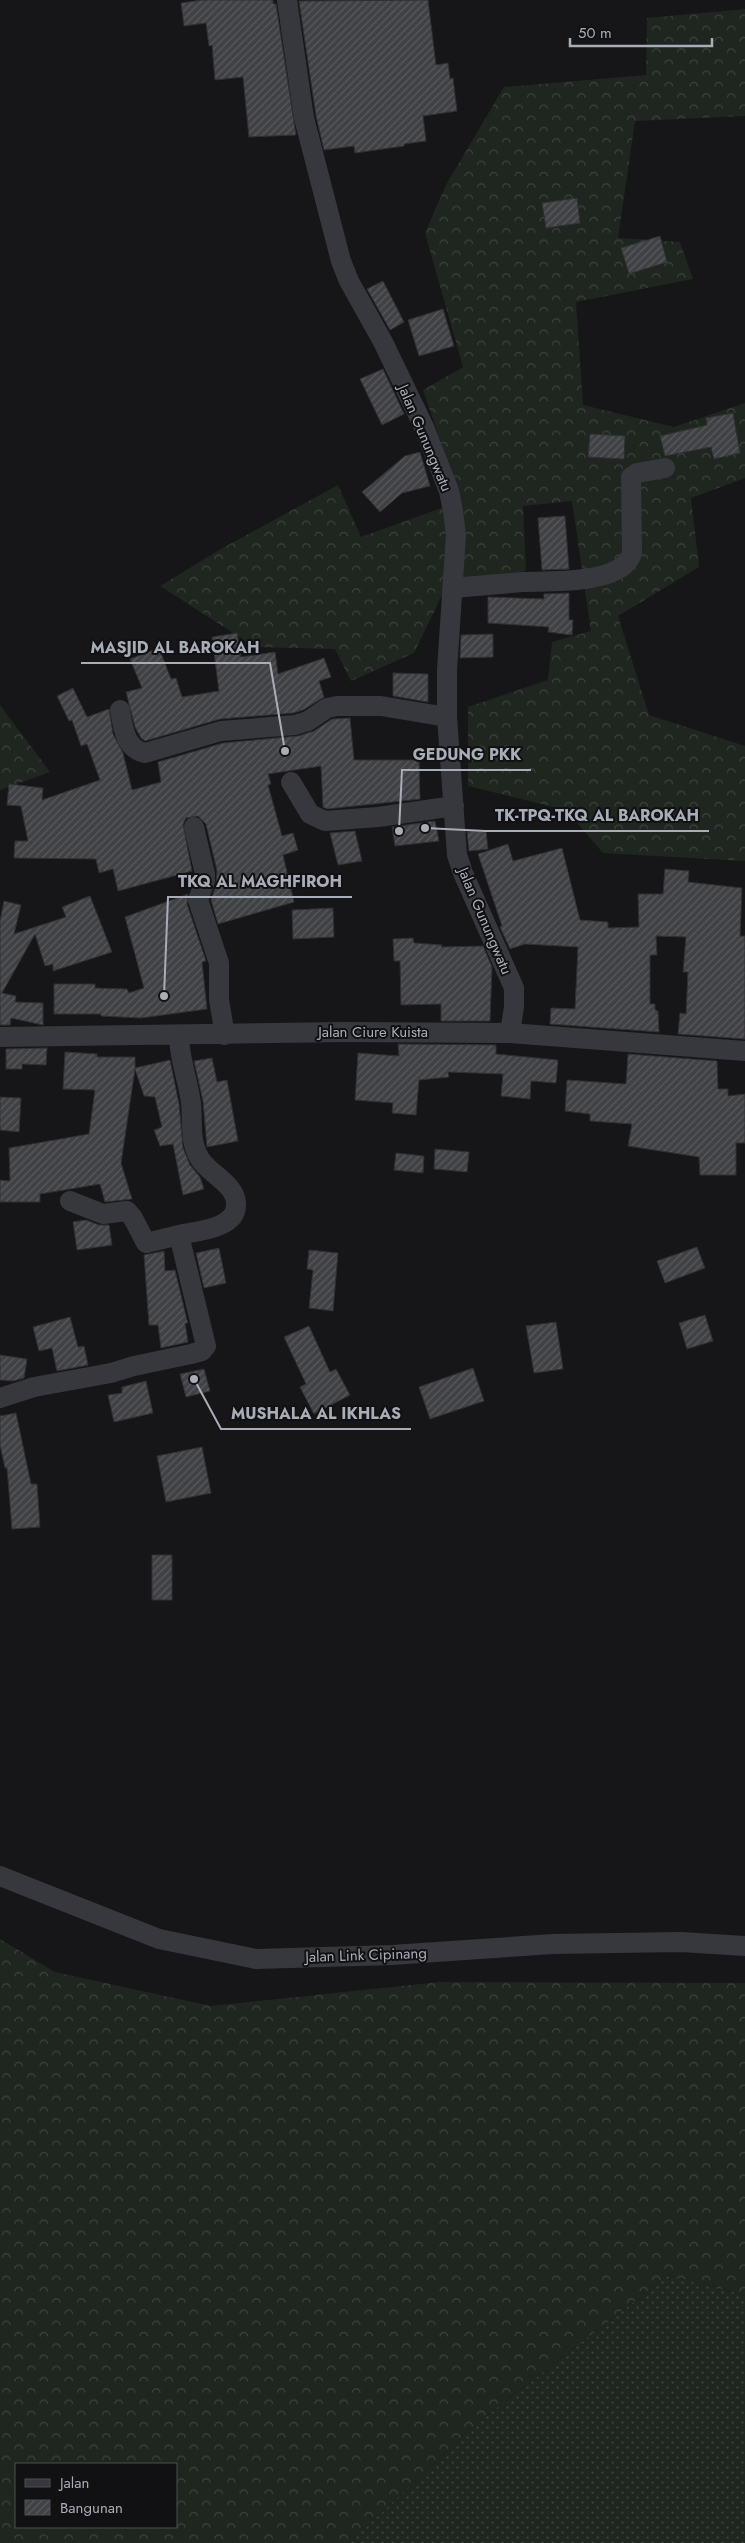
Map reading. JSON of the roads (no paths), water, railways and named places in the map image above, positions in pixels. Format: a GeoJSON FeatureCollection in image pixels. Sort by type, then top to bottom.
{"type":"FeatureCollection","features":[{"type":"Feature","properties":{"kind":"street","name":"Jalan Gunungwatu"},"geometry":{"type":"LineString","coordinates":[[287,0],[304,118],[341,261],[348,281],[383,342],[424,427],[449,491],[456,535],[447,670],[447,717],[457,856],[514,988],[514,1007],[510,1033]]}},
{"type":"Feature","properties":{"kind":"street"},"geometry":{"type":"LineString","coordinates":[[453,588],[565,581],[598,576],[619,569],[630,559],[632,553],[632,477],[637,473],[664,468]]}},
{"type":"Feature","properties":{"kind":"street"},"geometry":{"type":"LineString","coordinates":[[120,710],[129,743],[137,752],[145,754],[221,731],[295,725],[308,721],[327,708],[337,706],[381,706],[447,717]]}},
{"type":"Feature","properties":{"kind":"street"},"geometry":{"type":"LineString","coordinates":[[290,782],[310,814],[325,821],[378,817],[454,806]]}},
{"type":"Feature","properties":{"kind":"street"},"geometry":{"type":"LineString","coordinates":[[194,827],[205,874],[205,881],[198,900],[219,963],[219,1000],[225,1035]]}},
{"type":"Feature","properties":{"kind":"street","name":"Jalan Ciure Kuista"},"geometry":{"type":"LineString","coordinates":[[0,1037],[345,1032],[510,1033],[745,1051]]}},
{"type":"Feature","properties":{"kind":"street"},"geometry":{"type":"LineString","coordinates":[[70,1201],[103,1214],[127,1211],[133,1218],[146,1243],[226,1223],[236,1206],[228,1186],[211,1172],[196,1151],[192,1140],[191,1106],[178,1035]]}},
{"type":"Feature","properties":{"kind":"street"},"geometry":{"type":"LineString","coordinates":[[0,1398],[34,1387],[111,1373],[202,1351],[206,1346],[204,1335],[179,1235]]}},
{"type":"Feature","properties":{"kind":"street","name":"Jalan Link Cipinang"},"geometry":{"type":"LineString","coordinates":[[0,1876],[159,1939],[256,1959],[392,1955],[553,1944],[681,1942],[745,1946]]}},
{"type":"Feature","properties":{"kind":"place","name":"MASJID AL BAROKAH"},"geometry":{"type":"Point","coordinates":[285,751]}},
{"type":"Feature","properties":{"kind":"place","name":"TK-TPQ-TKQ AL BAROKAH"},"geometry":{"type":"Point","coordinates":[425,828]}},
{"type":"Feature","properties":{"kind":"place","name":"GEDUNG PKK"},"geometry":{"type":"Point","coordinates":[399,831]}},
{"type":"Feature","properties":{"kind":"place","name":"TKQ AL MAGHFIROH"},"geometry":{"type":"Point","coordinates":[164,996]}},
{"type":"Feature","properties":{"kind":"place","name":"MUSHALA AL IKHLAS"},"geometry":{"type":"Point","coordinates":[194,1379]}}]}
